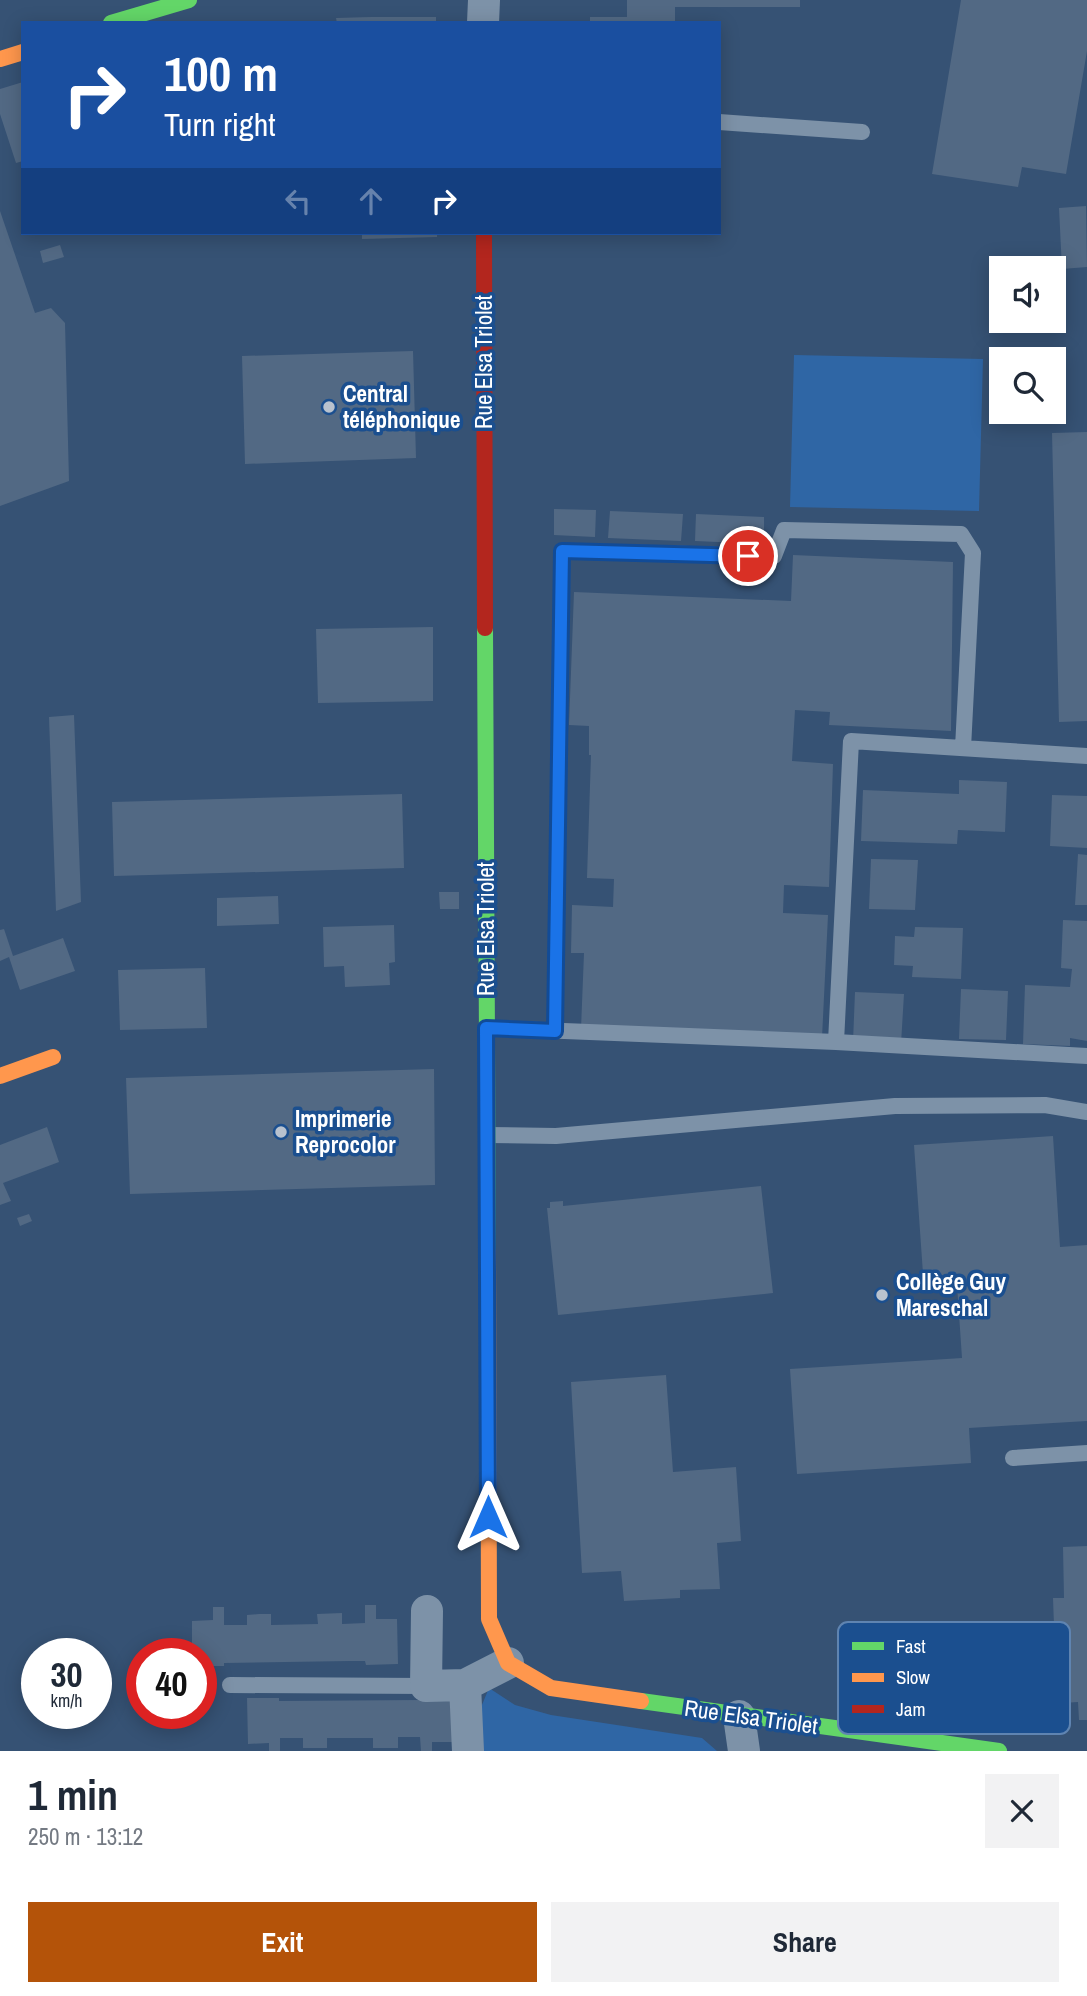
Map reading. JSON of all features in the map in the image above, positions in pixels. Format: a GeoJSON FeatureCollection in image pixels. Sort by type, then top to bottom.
{"type":"FeatureCollection","features":[{"type":"Feature","properties":{"kind":"street"},"geometry":{"type":"LineString","coordinates":[[118,21],[189,0]]}},
{"type":"Feature","properties":{"kind":"street"},"geometry":{"type":"LineString","coordinates":[[483,21],[484,0]]}},
{"type":"Feature","properties":{"kind":"street"},"geometry":{"type":"LineString","coordinates":[[0,59],[21,53]]}},
{"type":"Feature","properties":{"kind":"street","name":"Rue Elsa Triolet"},"geometry":{"type":"LineString","coordinates":[[484,235],[489,1619],[508,1663],[551,1688],[838,1729]]}},
{"type":"Feature","properties":{"kind":"street"},"geometry":{"type":"LineString","coordinates":[[0,1076],[53,1057]]}},
{"type":"Feature","properties":{"kind":"street"},"geometry":{"type":"LineString","coordinates":[[427,1611],[426,1686],[465,1685],[508,1663]]}},
{"type":"Feature","properties":{"kind":"street"},"geometry":{"type":"LineString","coordinates":[[465,1685],[468,1751]]}},
{"type":"Feature","properties":{"kind":"street"},"geometry":{"type":"LineString","coordinates":[[739,1716],[744,1751]]}},
{"type":"Feature","properties":{"kind":"street","name":"Rue Elsa Triolet"},"geometry":{"type":"LineString","coordinates":[[873,1734],[999,1751]]}},
{"type":"Feature","properties":{"kind":"lane"},"geometry":{"type":"LineString","coordinates":[[721,122],[862,132]]}},
{"type":"Feature","properties":{"kind":"lane"},"geometry":{"type":"LineString","coordinates":[[555,1031],[562,551],[774,556],[783,530],[961,534],[973,553],[963,748]]}},
{"type":"Feature","properties":{"kind":"lane"},"geometry":{"type":"LineString","coordinates":[[836,1042],[851,741],[1087,757]]}},
{"type":"Feature","properties":{"kind":"lane"},"geometry":{"type":"LineString","coordinates":[[486,1028],[1087,1055]]}},
{"type":"Feature","properties":{"kind":"lane"},"geometry":{"type":"LineString","coordinates":[[487,1135],[556,1136],[895,1106],[1045,1105],[1087,1112]]}},
{"type":"Feature","properties":{"kind":"lane"},"geometry":{"type":"LineString","coordinates":[[1013,1458],[1087,1453]]}},
{"type":"Feature","properties":{"kind":"lane"},"geometry":{"type":"LineString","coordinates":[[230,1685],[426,1686]]}},
{"type":"Feature","properties":{"kind":"shaded area"},"geometry":{"type":"Polygon","coordinates":[[[794,355],[983,359],[979,511],[790,507],[794,355]]]}},
{"type":"Feature","properties":{"kind":"shaded area"},"geometry":{"type":"Polygon","coordinates":[[[489,1688],[515,1705],[551,1715],[702,1738],[717,1751],[483,1751],[479,1712],[489,1688]]]}},
{"type":"Feature","properties":{"kind":"building"},"geometry":{"type":"Polygon","coordinates":[[[627,0],[800,0],[800,7],[675,7],[675,21],[590,21],[590,17],[627,17],[627,0]]]}},
{"type":"Feature","properties":{"kind":"building"},"geometry":{"type":"Polygon","coordinates":[[[961,0],[1087,0],[1087,51],[1066,174],[1022,167],[1018,187],[932,174],[961,0]]]}},
{"type":"Feature","properties":{"kind":"building"},"geometry":{"type":"Polygon","coordinates":[[[436,17],[436,21],[337,21],[336,18],[436,17]]]}},
{"type":"Feature","properties":{"kind":"building"},"geometry":{"type":"Polygon","coordinates":[[[21,83],[21,162],[16,163],[0,114],[0,89],[21,83]]]}},
{"type":"Feature","properties":{"kind":"building"},"geometry":{"type":"Polygon","coordinates":[[[1086,206],[1087,267],[1066,269],[1066,256],[1061,256],[1059,208],[1086,206]]]}},
{"type":"Feature","properties":{"kind":"building"},"geometry":{"type":"Polygon","coordinates":[[[0,211],[35,313],[51,308],[65,323],[69,481],[0,506],[0,211]]]}},
{"type":"Feature","properties":{"kind":"building"},"geometry":{"type":"Polygon","coordinates":[[[362,235],[437,235],[437,237],[362,239],[362,235]]]}},
{"type":"Feature","properties":{"kind":"building"},"geometry":{"type":"Polygon","coordinates":[[[60,245],[64,257],[43,263],[40,251],[60,245]]]}},
{"type":"Feature","properties":{"kind":"building","name":"Central téléphonique"},"geometry":{"type":"Polygon","coordinates":[[[413,351],[416,458],[245,464],[242,356],[413,351]]]}},
{"type":"Feature","properties":{"kind":"building"},"geometry":{"type":"Polygon","coordinates":[[[1087,432],[1087,721],[1059,722],[1052,433],[1087,432]]]}},
{"type":"Feature","properties":{"kind":"building"},"geometry":{"type":"Polygon","coordinates":[[[554,509],[596,510],[595,537],[554,535],[554,509]]]}},
{"type":"Feature","properties":{"kind":"building"},"geometry":{"type":"Polygon","coordinates":[[[610,511],[683,514],[681,541],[608,538],[610,511]]]}},
{"type":"Feature","properties":{"kind":"building"},"geometry":{"type":"Polygon","coordinates":[[[696,514],[764,517],[764,544],[695,541],[696,514]]]}},
{"type":"Feature","properties":{"kind":"building"},"geometry":{"type":"Polygon","coordinates":[[[793,555],[953,562],[951,731],[829,725],[830,712],[795,710],[792,761],[833,764],[829,887],[784,885],[783,913],[828,915],[822,1038],[581,1029],[584,953],[571,953],[572,905],[613,907],[614,879],[587,878],[591,755],[589,726],[569,725],[574,592],[791,601],[793,555]]]}},
{"type":"Feature","properties":{"kind":"building"},"geometry":{"type":"Polygon","coordinates":[[[433,627],[433,701],[318,703],[316,629],[433,627]]]}},
{"type":"Feature","properties":{"kind":"building"},"geometry":{"type":"Polygon","coordinates":[[[74,715],[81,902],[56,911],[49,717],[74,715]]]}},
{"type":"Feature","properties":{"kind":"building"},"geometry":{"type":"Polygon","coordinates":[[[959,780],[1007,782],[1005,832],[958,830],[957,844],[861,841],[863,790],[959,794],[959,780]]]}},
{"type":"Feature","properties":{"kind":"building"},"geometry":{"type":"Polygon","coordinates":[[[402,794],[404,868],[114,876],[112,802],[402,794]]]}},
{"type":"Feature","properties":{"kind":"building"},"geometry":{"type":"Polygon","coordinates":[[[1052,795],[1087,796],[1087,848],[1050,846],[1052,795]]]}},
{"type":"Feature","properties":{"kind":"building"},"geometry":{"type":"Polygon","coordinates":[[[1078,854],[1087,855],[1087,905],[1075,905],[1078,854]]]}},
{"type":"Feature","properties":{"kind":"building"},"geometry":{"type":"Polygon","coordinates":[[[871,859],[918,860],[915,910],[869,909],[871,859]]]}},
{"type":"Feature","properties":{"kind":"building"},"geometry":{"type":"Polygon","coordinates":[[[439,892],[459,892],[459,909],[440,909],[439,892]]]}},
{"type":"Feature","properties":{"kind":"building"},"geometry":{"type":"Polygon","coordinates":[[[278,896],[279,924],[217,926],[217,898],[278,896]]]}},
{"type":"Feature","properties":{"kind":"building"},"geometry":{"type":"Polygon","coordinates":[[[1063,920],[1087,921],[1087,1041],[1070,1038],[1070,1046],[1023,1044],[1025,985],[1070,987],[1072,969],[1061,968],[1063,920]]]}},
{"type":"Feature","properties":{"kind":"building"},"geometry":{"type":"Polygon","coordinates":[[[394,925],[395,962],[389,963],[390,985],[345,987],[344,966],[324,967],[323,927],[394,925]]]}},
{"type":"Feature","properties":{"kind":"building"},"geometry":{"type":"Polygon","coordinates":[[[915,927],[963,928],[961,979],[912,977],[913,966],[894,965],[895,936],[914,937],[915,927]]]}},
{"type":"Feature","properties":{"kind":"building"},"geometry":{"type":"Polygon","coordinates":[[[4,929],[13,956],[63,938],[75,971],[20,990],[9,957],[0,961],[0,930],[4,929]]]}},
{"type":"Feature","properties":{"kind":"building"},"geometry":{"type":"Polygon","coordinates":[[[205,968],[207,1028],[120,1030],[118,970],[205,968]]]}},
{"type":"Feature","properties":{"kind":"building"},"geometry":{"type":"Polygon","coordinates":[[[961,989],[1008,991],[1006,1040],[959,1039],[961,989]]]}},
{"type":"Feature","properties":{"kind":"building"},"geometry":{"type":"Polygon","coordinates":[[[855,992],[904,994],[901,1044],[853,1042],[855,992]]]}},
{"type":"Feature","properties":{"kind":"building","name":"Imprimerie Reprocolor"},"geometry":{"type":"Polygon","coordinates":[[[434,1069],[435,1185],[130,1194],[126,1078],[434,1069]]]}},
{"type":"Feature","properties":{"kind":"building"},"geometry":{"type":"Polygon","coordinates":[[[47,1127],[59,1162],[3,1183],[11,1201],[0,1205],[0,1145],[47,1127]]]}},
{"type":"Feature","properties":{"kind":"building"},"geometry":{"type":"Polygon","coordinates":[[[1053,1136],[1060,1247],[1087,1245],[1087,1421],[969,1428],[971,1463],[797,1474],[790,1369],[962,1358],[957,1285],[924,1288],[914,1145],[1053,1136]]]}},
{"type":"Feature","properties":{"kind":"building"},"geometry":{"type":"Polygon","coordinates":[[[761,1186],[773,1293],[558,1315],[547,1208],[550,1208],[550,1202],[563,1201],[563,1206],[761,1186]]]}},
{"type":"Feature","properties":{"kind":"building"},"geometry":{"type":"Polygon","coordinates":[[[29,1214],[32,1221],[20,1226],[17,1218],[29,1214]]]}},
{"type":"Feature","properties":{"kind":"building"},"geometry":{"type":"Polygon","coordinates":[[[666,1375],[673,1472],[736,1467],[741,1541],[717,1543],[720,1589],[680,1590],[680,1598],[624,1601],[621,1571],[582,1573],[571,1382],[666,1375]]]}},
{"type":"Feature","properties":{"kind":"building"},"geometry":{"type":"Polygon","coordinates":[[[1087,1546],[1087,1720],[1079,1720],[1078,1702],[1070,1703],[1070,1622],[1054,1622],[1053,1598],[1064,1598],[1063,1547],[1087,1546]]]}},
{"type":"Feature","properties":{"kind":"building"},"geometry":{"type":"Polygon","coordinates":[[[365,1605],[376,1605],[376,1619],[397,1619],[398,1664],[366,1665],[365,1661],[350,1661],[224,1663],[224,1666],[217,1666],[217,1638],[192,1638],[192,1621],[213,1620],[213,1607],[224,1607],[224,1625],[247,1625],[247,1615],[271,1614],[271,1625],[318,1624],[317,1614],[342,1613],[342,1624],[365,1623],[365,1605]]]}},
{"type":"Feature","properties":{"kind":"building"},"geometry":{"type":"Polygon","coordinates":[[[452,1696],[453,1742],[432,1742],[432,1751],[421,1751],[420,1737],[398,1737],[398,1748],[373,1748],[373,1738],[327,1738],[327,1748],[303,1748],[303,1738],[280,1738],[280,1751],[269,1751],[269,1743],[248,1744],[247,1698],[279,1698],[279,1701],[420,1700],[452,1696]]]}},
{"type":"Feature","properties":{"kind":"traffic: fast"},"geometry":{"type":"LineString","coordinates":[[118,21],[189,0]]}},
{"type":"Feature","properties":{"kind":"traffic: fast"},"geometry":{"type":"LineString","coordinates":[[485,628],[488,1252]]}},
{"type":"Feature","properties":{"kind":"traffic: fast"},"geometry":{"type":"LineString","coordinates":[[641,1701],[838,1729]]}},
{"type":"Feature","properties":{"kind":"traffic: fast"},"geometry":{"type":"LineString","coordinates":[[877,1734],[999,1751]]}},
{"type":"Feature","properties":{"kind":"traffic: slow"},"geometry":{"type":"LineString","coordinates":[[0,59],[21,53]]}},
{"type":"Feature","properties":{"kind":"traffic: slow"},"geometry":{"type":"LineString","coordinates":[[0,1076],[53,1057]]}},
{"type":"Feature","properties":{"kind":"traffic: slow"},"geometry":{"type":"LineString","coordinates":[[488,1252],[489,1619],[508,1663],[551,1688],[641,1701]]}},
{"type":"Feature","properties":{"kind":"traffic: jam"},"geometry":{"type":"LineString","coordinates":[[484,235],[485,628]]}},
{"type":"Feature","properties":{"kind":"place","name":"Central téléphonique"},"geometry":{"type":"Point","coordinates":[329,407]}},
{"type":"Feature","properties":{"kind":"place","name":"Imprimerie Reprocolor"},"geometry":{"type":"Point","coordinates":[281,1132]}},
{"type":"Feature","properties":{"kind":"place","name":"Collège Guy Mareschal"},"geometry":{"type":"Point","coordinates":[882,1295]}},
{"type":"Feature","properties":{"kind":"route"},"geometry":{"type":"LineString","coordinates":[[488,1517],[486,1028],[555,1031],[562,551],[748,556]]}}]}
